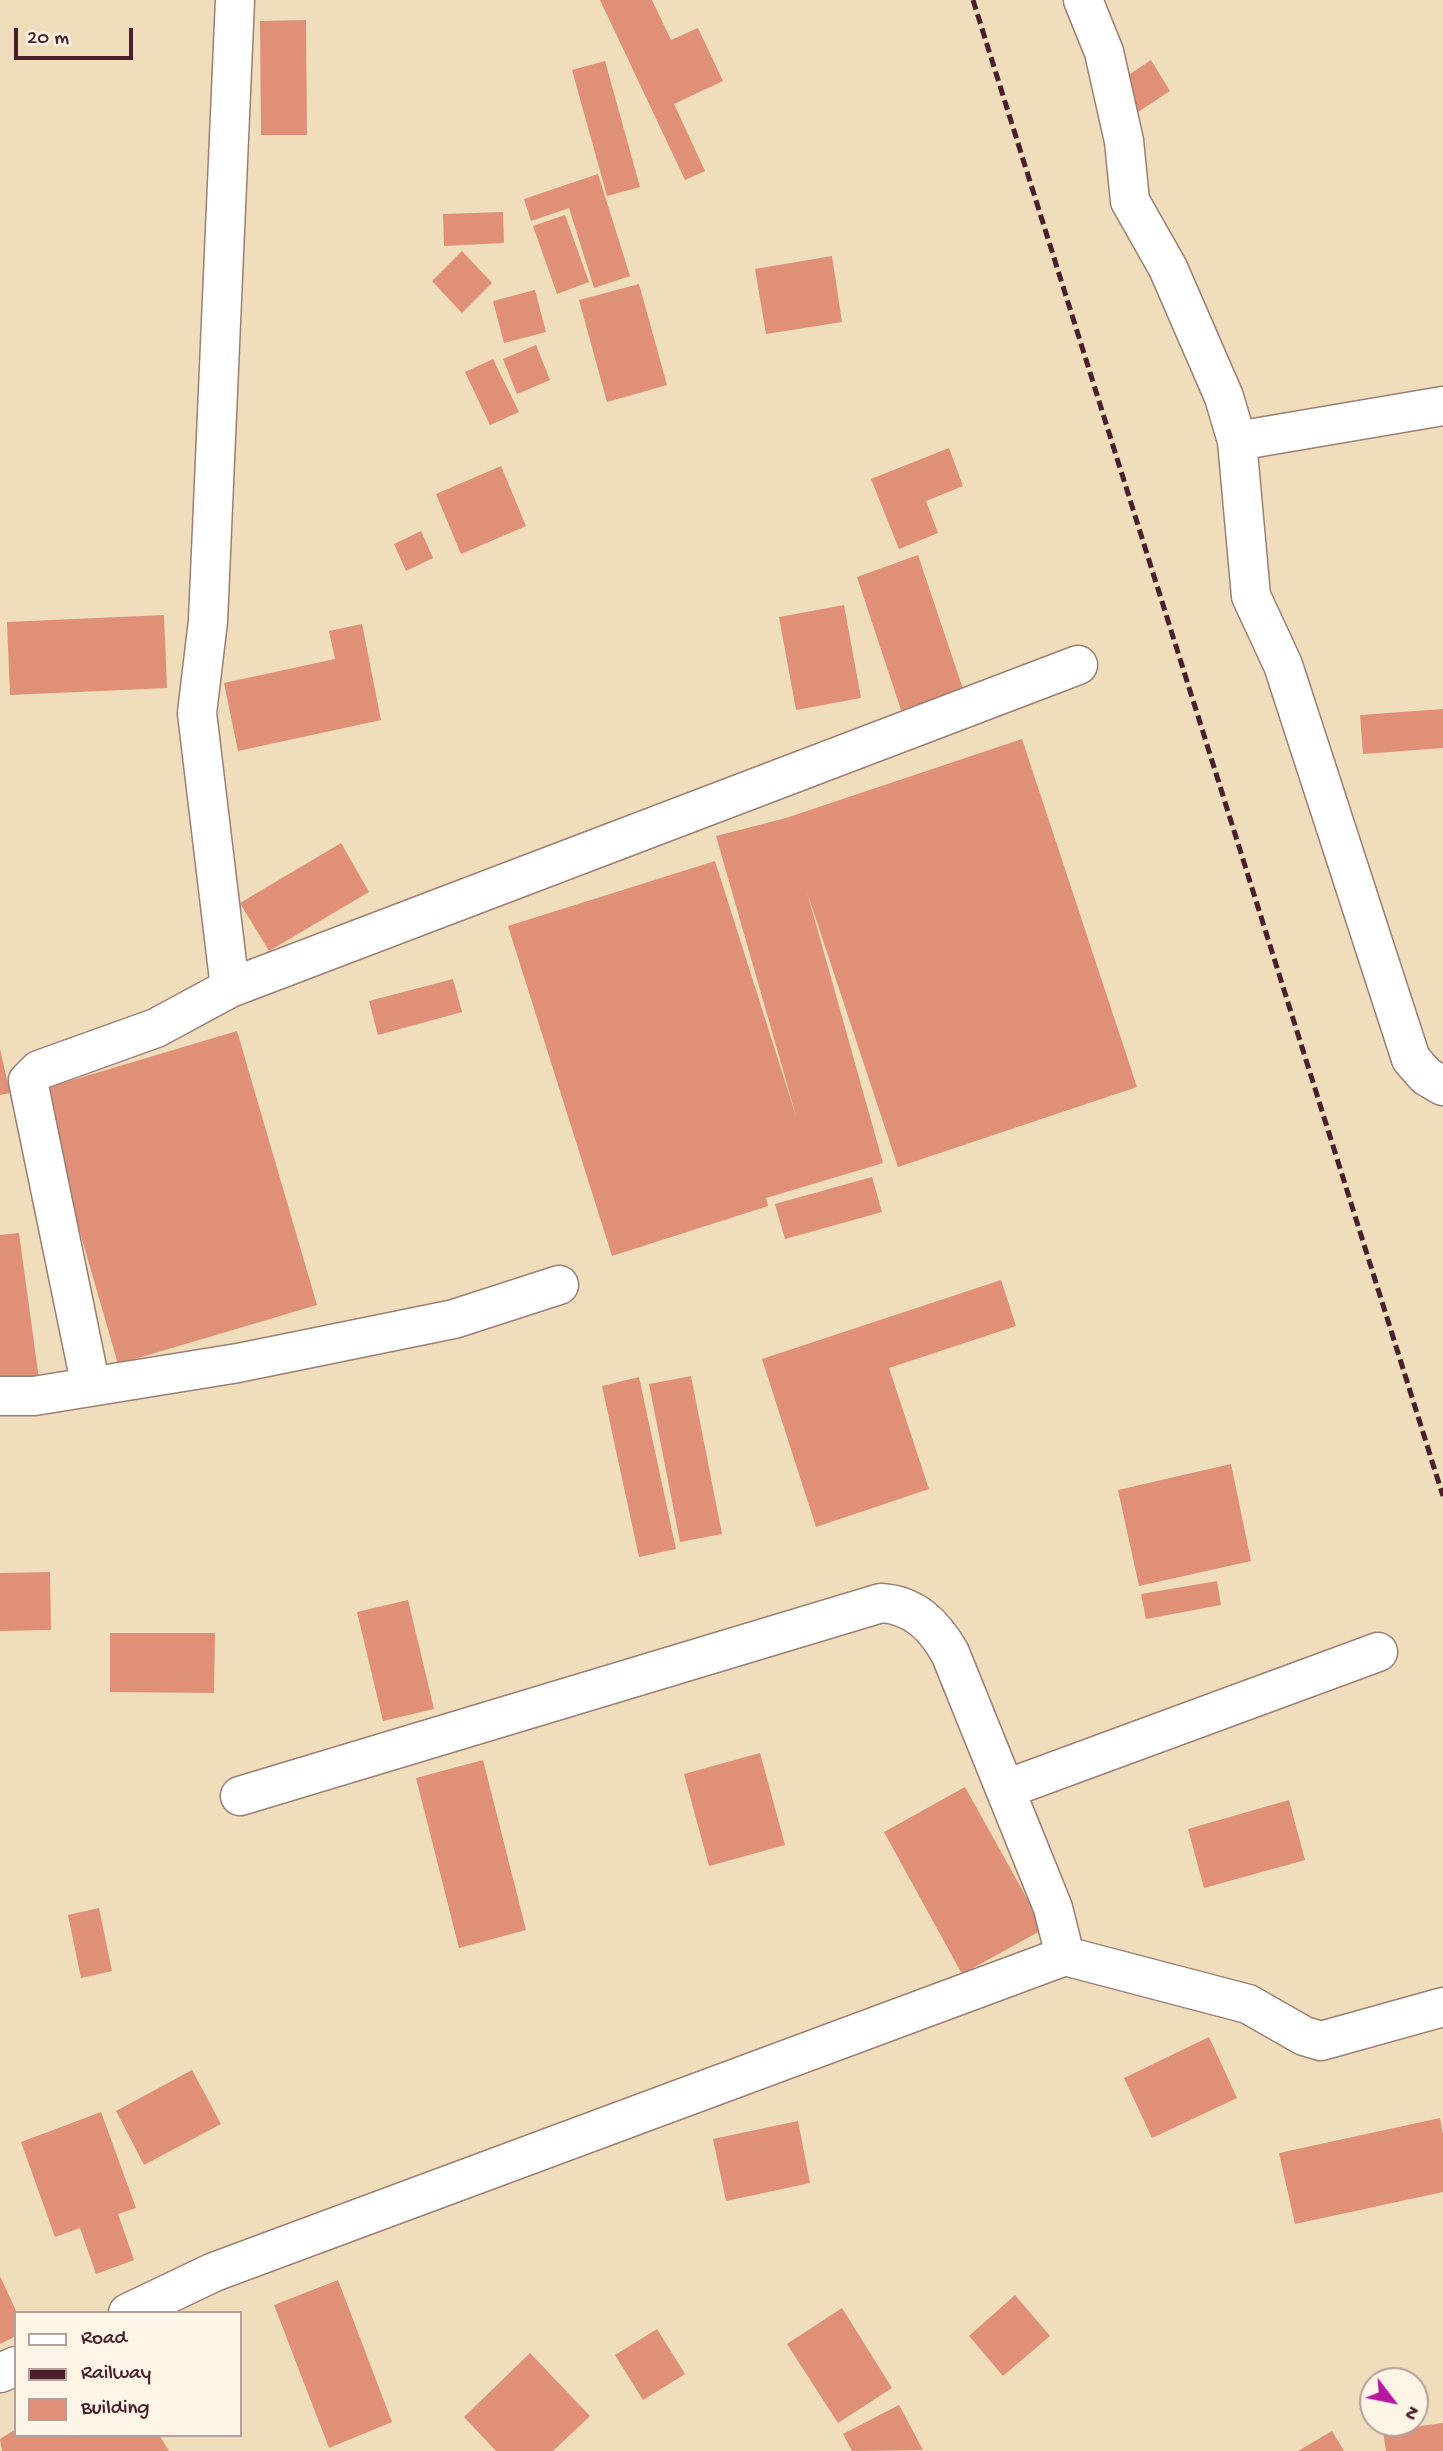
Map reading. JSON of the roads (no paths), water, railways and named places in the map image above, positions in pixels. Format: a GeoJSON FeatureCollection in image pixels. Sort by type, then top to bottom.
{"type":"FeatureCollection","features":[{"type":"Feature","properties":{"kind":"street"},"geometry":{"type":"LineString","coordinates":[[230,988],[197,713],[208,621],[235,0]]}},
{"type":"Feature","properties":{"kind":"street"},"geometry":{"type":"LineString","coordinates":[[1083,0],[1104,52],[1124,141],[1130,201],[1168,268],[1224,397],[1237,441],[1251,596],[1283,665],[1411,1059],[1426,1076],[1443,1086]]}},
{"type":"Feature","properties":{"kind":"street"},"geometry":{"type":"LineString","coordinates":[[1237,441],[1443,406]]}},
{"type":"Feature","properties":{"kind":"street"},"geometry":{"type":"LineString","coordinates":[[91,1387],[28,1081],[39,1070],[156,1028],[230,988],[1078,665]]}},
{"type":"Feature","properties":{"kind":"street"},"geometry":{"type":"LineString","coordinates":[[0,1396],[34,1396],[238,1363],[454,1319],[559,1285]]}},
{"type":"Feature","properties":{"kind":"street"},"geometry":{"type":"LineString","coordinates":[[240,1796],[881,1603],[901,1604],[936,1630],[950,1653],[1053,1908],[1065,1956]]}},
{"type":"Feature","properties":{"kind":"street"},"geometry":{"type":"LineString","coordinates":[[1006,1789],[1378,1652]]}},
{"type":"Feature","properties":{"kind":"street"},"geometry":{"type":"LineString","coordinates":[[132,2311],[214,2272],[1065,1956],[1248,2004],[1304,2036],[1321,2041],[1443,2007]]}},
{"type":"Feature","properties":{"kind":"railway"},"geometry":{"type":"LineString","coordinates":[[973,0],[1443,1496]]}}]}
